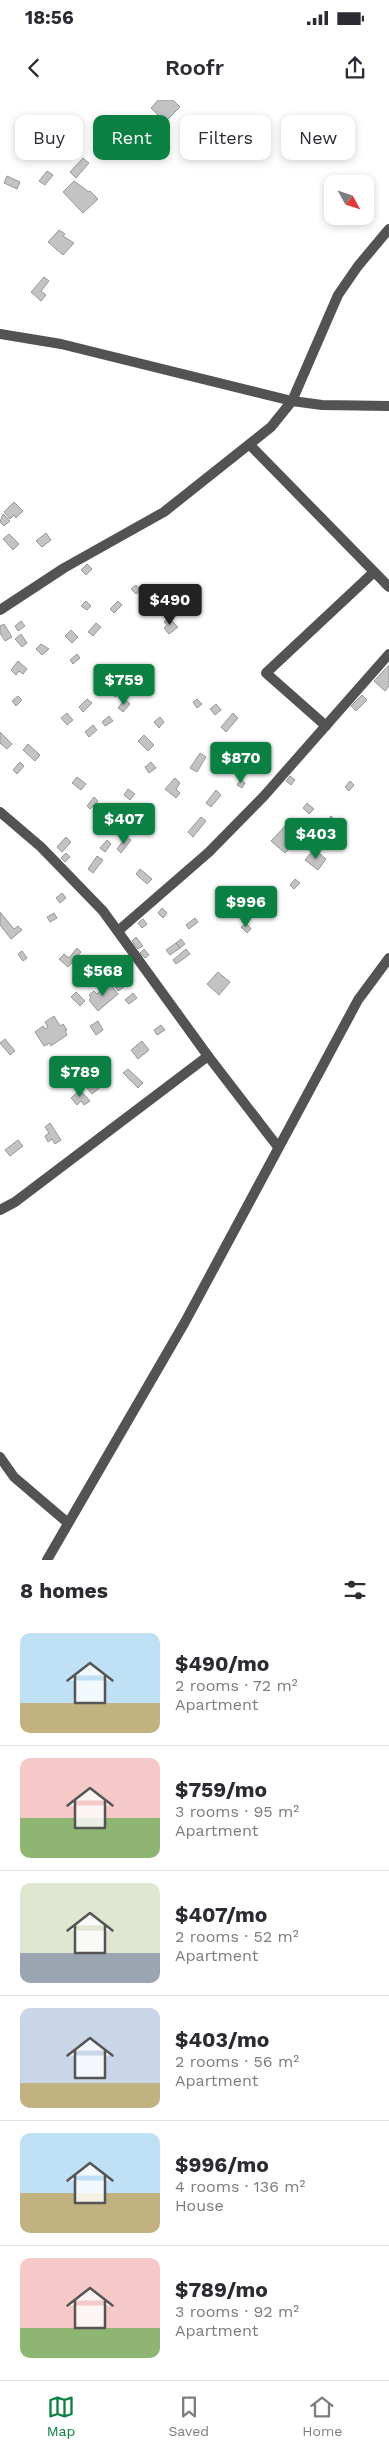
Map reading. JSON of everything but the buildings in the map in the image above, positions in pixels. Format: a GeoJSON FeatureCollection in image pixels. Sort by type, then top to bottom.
{"type":"FeatureCollection","features":[{"type":"Feature","properties":{"kind":"street"},"geometry":{"type":"LineString","coordinates":[[0,610],[64,568],[164,512],[250,445],[277,420],[292,401],[338,295],[358,266],[389,229]]}},
{"type":"Feature","properties":{"kind":"street"},"geometry":{"type":"LineString","coordinates":[[0,334],[61,344],[292,401],[322,405],[389,406]]}},
{"type":"Feature","properties":{"kind":"street"},"geometry":{"type":"LineString","coordinates":[[250,445],[389,587]]}},
{"type":"Feature","properties":{"kind":"street"},"geometry":{"type":"LineString","coordinates":[[326,726],[266,673],[374,572]]}},
{"type":"Feature","properties":{"kind":"street"},"geometry":{"type":"LineString","coordinates":[[118,932],[209,852],[264,796],[389,654]]}},
{"type":"Feature","properties":{"kind":"street"},"geometry":{"type":"LineString","coordinates":[[0,812],[41,847],[103,911],[208,1056],[278,1146]]}},
{"type":"Feature","properties":{"kind":"street"},"geometry":{"type":"LineString","coordinates":[[47,1560],[185,1322],[358,1000],[389,958]]}},
{"type":"Feature","properties":{"kind":"street"},"geometry":{"type":"LineString","coordinates":[[0,1210],[15,1202],[208,1056]]}},
{"type":"Feature","properties":{"kind":"street"},"geometry":{"type":"LineString","coordinates":[[0,1457],[14,1477],[68,1523]]}}]}
